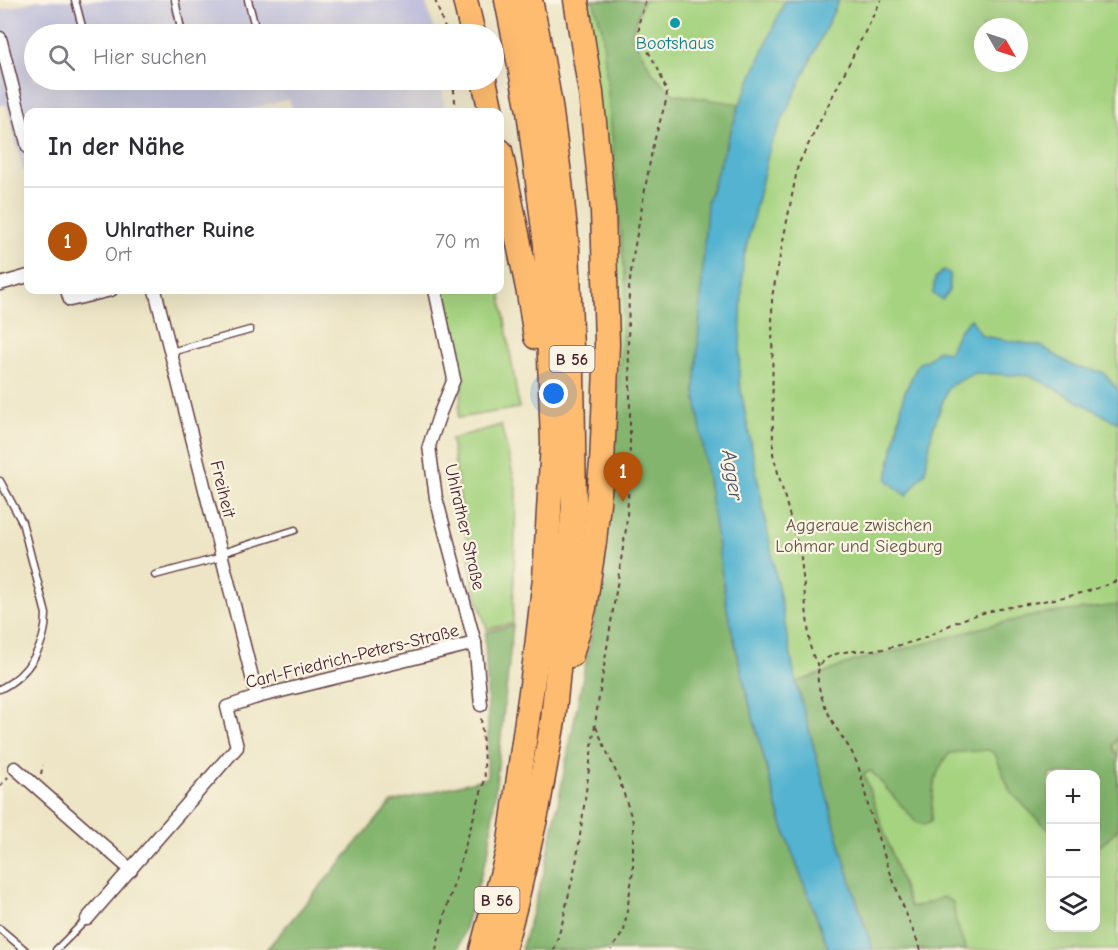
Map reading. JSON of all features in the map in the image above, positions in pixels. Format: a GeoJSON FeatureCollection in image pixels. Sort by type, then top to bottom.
{"type":"FeatureCollection","features":[{"type":"Feature","properties":{"kind":"highway"},"geometry":{"type":"LineString","coordinates":[[465,0],[471,24]]}},
{"type":"Feature","properties":{"kind":"highway","name":"B 56"},"geometry":{"type":"LineString","coordinates":[[482,950],[509,849],[536,656],[553,443],[546,245],[529,111],[507,0]]}},
{"type":"Feature","properties":{"kind":"highway","name":"B 56"},"geometry":{"type":"LineString","coordinates":[[503,950],[537,810],[553,721],[574,506],[567,248],[550,105],[530,0]]}},
{"type":"Feature","properties":{"kind":"highway"},"geometry":{"type":"LineString","coordinates":[[553,721],[584,608],[594,542],[602,463],[607,344],[603,211],[591,93],[576,0]]}},
{"type":"Feature","properties":{"kind":"highway"},"geometry":{"type":"LineString","coordinates":[[486,90],[490,108]]}},
{"type":"Feature","properties":{"kind":"highway"},"geometry":{"type":"LineString","coordinates":[[504,170],[536,334],[539,526],[544,578]]}},
{"type":"Feature","properties":{"kind":"street"},"geometry":{"type":"LineString","coordinates":[[0,38],[24,131]]}},
{"type":"Feature","properties":{"kind":"street"},"geometry":{"type":"LineString","coordinates":[[0,284],[24,277]]}},
{"type":"Feature","properties":{"kind":"street","name":"Freiheit"},"geometry":{"type":"LineString","coordinates":[[156,294],[257,697]]}},
{"type":"Feature","properties":{"kind":"street","name":"Uhlrather Straße"},"geometry":{"type":"LineString","coordinates":[[436,294],[454,379],[429,446],[436,498],[475,644],[481,705]]}},
{"type":"Feature","properties":{"kind":"street","name":"Carl-Friedrich-Peters-Straße"},"geometry":{"type":"LineString","coordinates":[[87,919],[237,747],[227,707],[257,697],[475,644]]}},
{"type":"Feature","properties":{"kind":"street"},"geometry":{"type":"LineString","coordinates":[[15,768],[131,870]]}},
{"type":"Feature","properties":{"kind":"lane"},"geometry":{"type":"LineString","coordinates":[[75,0],[81,24]]}},
{"type":"Feature","properties":{"kind":"lane"},"geometry":{"type":"LineString","coordinates":[[175,0],[180,24]]}},
{"type":"Feature","properties":{"kind":"lane"},"geometry":{"type":"LineString","coordinates":[[248,0],[254,24]]}},
{"type":"Feature","properties":{"kind":"lane"},"geometry":{"type":"LineString","coordinates":[[170,352],[250,330]]}},
{"type":"Feature","properties":{"kind":"lane"},"geometry":{"type":"LineString","coordinates":[[0,481],[22,522],[46,614],[46,627],[36,656],[26,670],[0,689]]}},
{"type":"Feature","properties":{"kind":"lane"},"geometry":{"type":"LineString","coordinates":[[155,575],[296,530]]}},
{"type":"Feature","properties":{"kind":"lane","name":"Carl-Friedrich-Peters-Straße"},"geometry":{"type":"LineString","coordinates":[[56,950],[87,919]]}},
{"type":"Feature","properties":{"kind":"lane"},"geometry":{"type":"LineString","coordinates":[[0,929],[25,950]]}},
{"type":"Feature","properties":{"kind":"path"},"geometry":{"type":"LineString","coordinates":[[435,0],[443,24]]}},
{"type":"Feature","properties":{"kind":"path"},"geometry":{"type":"LineString","coordinates":[[819,666],[815,662],[810,646],[801,558],[773,454],[772,297],[798,165],[880,0]]}},
{"type":"Feature","properties":{"kind":"path"},"geometry":{"type":"LineString","coordinates":[[454,90],[456,108]]}},
{"type":"Feature","properties":{"kind":"path"},"geometry":{"type":"LineString","coordinates":[[921,950],[885,858],[857,762],[849,745],[834,725],[819,690],[819,666],[826,659],[841,652],[881,650],[922,638],[973,616],[1085,593],[1118,580]]}},
{"type":"Feature","properties":{"kind":"path"},"geometry":{"type":"LineString","coordinates":[[436,950],[485,780],[481,705]]}},
{"type":"Feature","properties":{"kind":"path"},"geometry":{"type":"LineString","coordinates":[[595,724],[619,779],[633,822],[633,871],[624,931],[611,950]]}},
{"type":"Feature","properties":{"kind":"shaded area"},"geometry":{"type":"Polygon","coordinates":[[[39,0],[425,0],[433,24],[24,24],[24,90],[443,90],[444,108],[292,108],[289,99],[255,108],[24,108],[23,171],[6,104],[0,106],[0,10],[39,0]]]}},
{"type":"Feature","properties":{"kind":"green space","name":"Aggeraue zwischen Lohmar und Siegburg"},"geometry":{"type":"Polygon","coordinates":[[[578,0],[1118,0],[1118,950],[542,950],[609,606],[589,603],[611,390],[578,0]]]}},
{"type":"Feature","properties":{"kind":"green space"},"geometry":{"type":"Polygon","coordinates":[[[593,0],[643,0],[631,35],[653,73],[673,94],[740,104],[707,202],[727,609],[746,691],[780,817],[829,950],[521,950],[545,869],[602,580],[626,289],[602,29],[593,0]]]}},
{"type":"Feature","properties":{"kind":"green space"},"geometry":{"type":"Polygon","coordinates":[[[443,294],[501,294],[519,408],[458,418],[463,381],[443,294]]]}},
{"type":"Feature","properties":{"kind":"green space"},"geometry":{"type":"Polygon","coordinates":[[[501,425],[516,487],[513,623],[487,629],[474,586],[451,439],[501,425]]]}},
{"type":"Feature","properties":{"kind":"green space"},"geometry":{"type":"Polygon","coordinates":[[[1118,605],[1118,738],[1113,745],[1114,751],[1118,754],[1118,829],[1100,846],[1100,770],[1046,770],[1046,827],[1010,791],[995,754],[988,750],[950,753],[944,760],[936,777],[931,822],[924,825],[916,822],[871,771],[864,774],[910,907],[943,897],[953,902],[956,922],[966,950],[873,950],[842,852],[796,682],[854,661],[1042,614],[1118,605]]]}},
{"type":"Feature","properties":{"kind":"green space"},"geometry":{"type":"Polygon","coordinates":[[[513,625],[489,849],[458,950],[266,950],[392,802],[487,778],[486,632],[513,625]]]}},
{"type":"Feature","properties":{"kind":"water","name":"Agger"},"geometry":{"type":"Polygon","coordinates":[[[785,0],[839,0],[770,146],[743,262],[739,380],[796,682],[842,852],[873,950],[829,950],[780,817],[746,691],[727,609],[695,391],[707,202],[740,104],[785,0]]]}},
{"type":"Feature","properties":{"kind":"water"},"geometry":{"type":"Polygon","coordinates":[[[944,270],[950,274],[949,291],[942,300],[933,294],[935,278],[944,270]]]}},
{"type":"Feature","properties":{"kind":"water"},"geometry":{"type":"Polygon","coordinates":[[[971,319],[982,336],[1041,346],[1075,367],[1103,372],[1118,390],[1118,423],[1031,376],[974,373],[948,387],[932,431],[925,472],[906,496],[887,480],[904,394],[918,364],[930,358],[937,350],[949,352],[959,331],[971,319]]]}},
{"type":"Feature","properties":{"kind":"place","name":"Bootshaus"},"geometry":{"type":"Point","coordinates":[675,23]}},
{"type":"Feature","properties":{"kind":"place","name":"Uhlrather Ruine"},"geometry":{"type":"Point","coordinates":[623,502]}}]}
